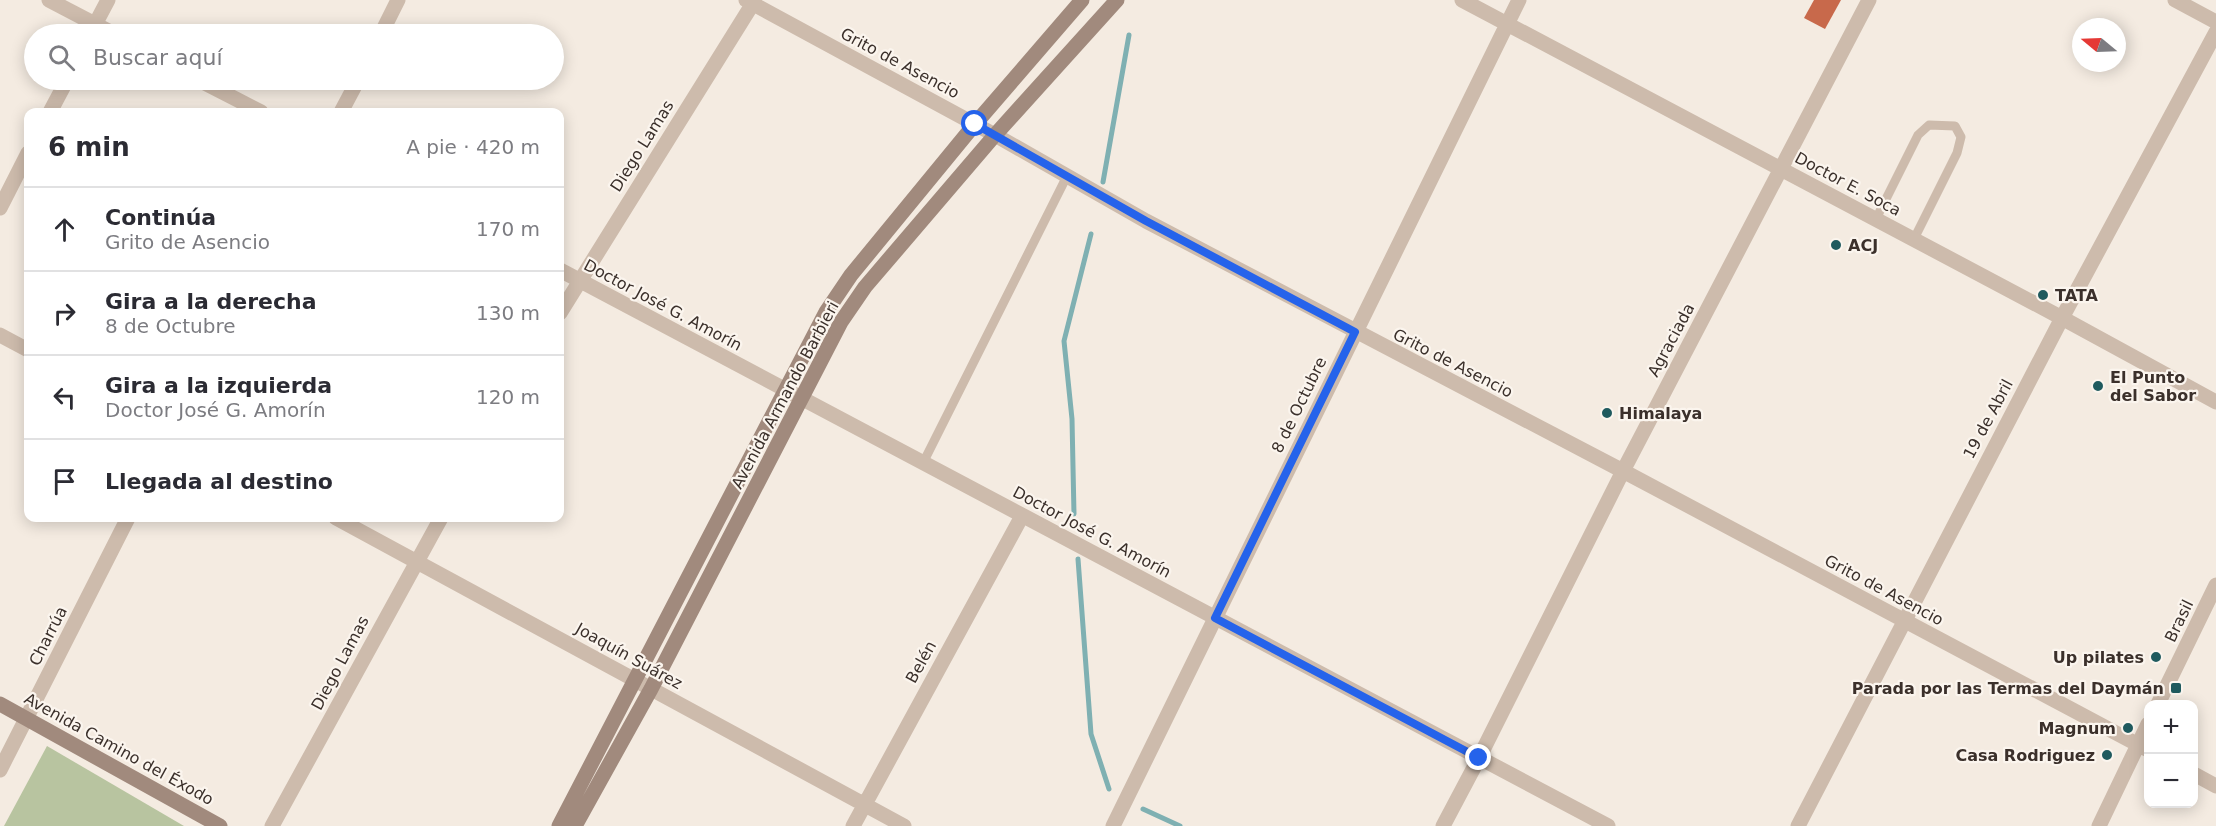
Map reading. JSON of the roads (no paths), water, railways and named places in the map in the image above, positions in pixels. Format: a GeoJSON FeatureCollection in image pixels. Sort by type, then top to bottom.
{"type":"FeatureCollection","features":[{"type":"Feature","properties":{"kind":"street"},"geometry":{"type":"LineString","coordinates":[[49,0],[84,24]]}},
{"type":"Feature","properties":{"kind":"street"},"geometry":{"type":"LineString","coordinates":[[96,24],[108,0]]}},
{"type":"Feature","properties":{"kind":"street"},"geometry":{"type":"LineString","coordinates":[[386,24],[398,0]]}},
{"type":"Feature","properties":{"kind":"street","name":"Avenida Armando Barbieri"},"geometry":{"type":"LineString","coordinates":[[559,826],[826,312],[851,275],[975,124],[1082,0]]}},
{"type":"Feature","properties":{"kind":"street","name":"Avenida Armando Barbieri"},"geometry":{"type":"LineString","coordinates":[[575,826],[651,688],[841,322],[865,288],[995,135],[1117,0]]}},
{"type":"Feature","properties":{"kind":"street","name":"Doctor E. Soca"},"geometry":{"type":"LineString","coordinates":[[1462,0],[2216,402]]}},
{"type":"Feature","properties":{"kind":"street","name":"8 de Octubre"},"geometry":{"type":"LineString","coordinates":[[1113,826],[1519,0]]}},
{"type":"Feature","properties":{"kind":"street","name":"Agraciada"},"geometry":{"type":"LineString","coordinates":[[1443,826],[1623,471],[1869,0]]}},
{"type":"Feature","properties":{"kind":"street"},"geometry":{"type":"LineString","coordinates":[[2175,0],[2216,22]]}},
{"type":"Feature","properties":{"kind":"street","name":"Grito de Asencio"},"geometry":{"type":"LineString","coordinates":[[751,1],[1146,221],[2144,747]]}},
{"type":"Feature","properties":{"kind":"street","name":"Diego Lamas"},"geometry":{"type":"LineString","coordinates":[[564,306],[751,1]]}},
{"type":"Feature","properties":{"kind":"street","name":"19 de Abril"},"geometry":{"type":"LineString","coordinates":[[1798,826],[2062,318],[2216,32]]}},
{"type":"Feature","properties":{"kind":"street"},"geometry":{"type":"LineString","coordinates":[[52,108],[62,90]]}},
{"type":"Feature","properties":{"kind":"street"},"geometry":{"type":"LineString","coordinates":[[218,90],[253,108]]}},
{"type":"Feature","properties":{"kind":"street"},"geometry":{"type":"LineString","coordinates":[[343,108],[353,90]]}},
{"type":"Feature","properties":{"kind":"street"},"geometry":{"type":"LineString","coordinates":[[0,208],[24,161]]}},
{"type":"Feature","properties":{"kind":"street","name":"Doctor José G. Amorín"},"geometry":{"type":"LineString","coordinates":[[564,272],[1608,826]]}},
{"type":"Feature","properties":{"kind":"street"},"geometry":{"type":"LineString","coordinates":[[0,335],[24,348]]}},
{"type":"Feature","properties":{"kind":"street","name":"Belén"},"geometry":{"type":"LineString","coordinates":[[853,826],[1022,516]]}},
{"type":"Feature","properties":{"kind":"street","name":"Charrúa"},"geometry":{"type":"LineString","coordinates":[[0,770],[126,522]]}},
{"type":"Feature","properties":{"kind":"street","name":"Joaquín Suárez"},"geometry":{"type":"LineString","coordinates":[[343,522],[904,826]]}},
{"type":"Feature","properties":{"kind":"street","name":"Diego Lamas"},"geometry":{"type":"LineString","coordinates":[[272,826],[439,522]]}},
{"type":"Feature","properties":{"kind":"street","name":"Brasil"},"geometry":{"type":"LineString","coordinates":[[2160,700],[2216,585]]}},
{"type":"Feature","properties":{"kind":"street","name":"Avenida Camino del Éxodo"},"geometry":{"type":"LineString","coordinates":[[0,704],[220,826]]}},
{"type":"Feature","properties":{"kind":"street"},"geometry":{"type":"LineString","coordinates":[[2099,826],[2144,747]]}},
{"type":"Feature","properties":{"kind":"street"},"geometry":{"type":"LineString","coordinates":[[2198,777],[2216,786]]}},
{"type":"Feature","properties":{"kind":"lane"},"geometry":{"type":"LineString","coordinates":[[1876,219],[1918,135],[1929,125],[1955,126],[1961,137],[1957,153],[1914,239]]}},
{"type":"Feature","properties":{"kind":"lane"},"geometry":{"type":"LineString","coordinates":[[922,463],[1067,176]]}},
{"type":"Feature","properties":{"kind":"waterway"},"geometry":{"type":"LineString","coordinates":[[1103,182],[1129,35]]}},
{"type":"Feature","properties":{"kind":"waterway"},"geometry":{"type":"LineString","coordinates":[[1074,514],[1072,419],[1064,341],[1091,234]]}},
{"type":"Feature","properties":{"kind":"waterway"},"geometry":{"type":"LineString","coordinates":[[1078,559],[1091,734],[1109,789]]}},
{"type":"Feature","properties":{"kind":"waterway"},"geometry":{"type":"LineString","coordinates":[[1143,809],[1180,826]]}},
{"type":"Feature","properties":{"kind":"place","name":"ACJ"},"geometry":{"type":"Point","coordinates":[1836,245]}},
{"type":"Feature","properties":{"kind":"place","name":"TATA"},"geometry":{"type":"Point","coordinates":[2043,295]}},
{"type":"Feature","properties":{"kind":"place","name":"El Punto del Sabor"},"geometry":{"type":"Point","coordinates":[2098,386]}},
{"type":"Feature","properties":{"kind":"place","name":"Himalaya"},"geometry":{"type":"Point","coordinates":[1607,413]}},
{"type":"Feature","properties":{"kind":"place","name":"Up pilates"},"geometry":{"type":"Point","coordinates":[2156,657]}},
{"type":"Feature","properties":{"kind":"place","name":"Parada por las Termas del Daymán"},"geometry":{"type":"Point","coordinates":[2176,688]}},
{"type":"Feature","properties":{"kind":"place","name":"Magnum"},"geometry":{"type":"Point","coordinates":[2128,728]}},
{"type":"Feature","properties":{"kind":"place","name":"Casa Rodriguez"},"geometry":{"type":"Point","coordinates":[2107,755]}}]}
